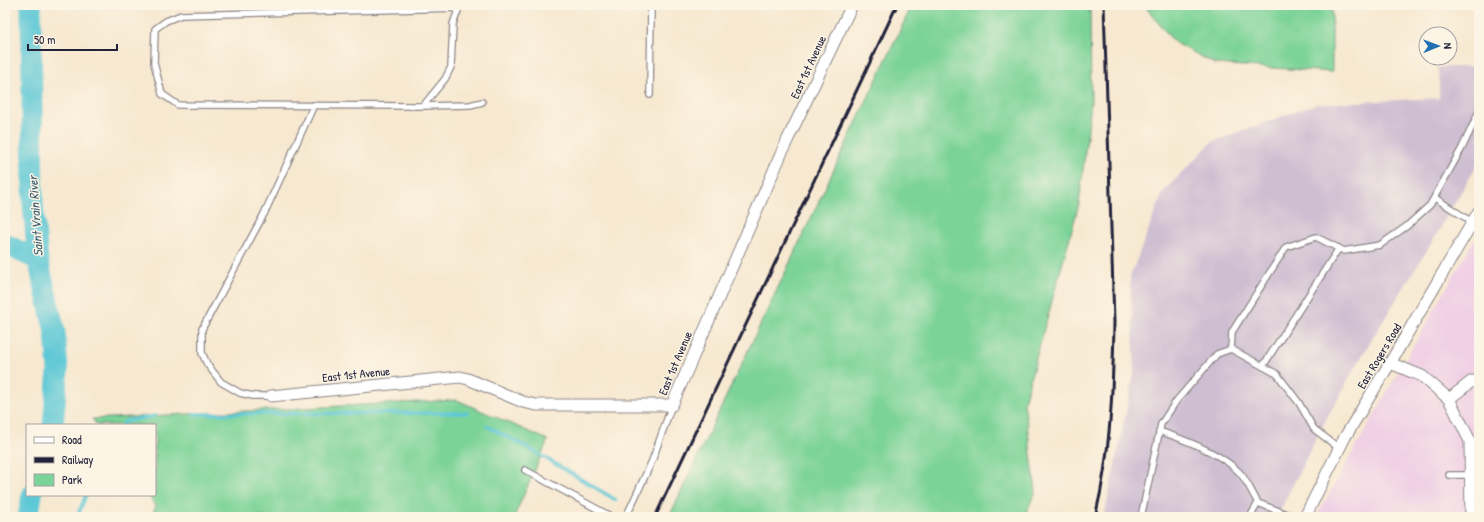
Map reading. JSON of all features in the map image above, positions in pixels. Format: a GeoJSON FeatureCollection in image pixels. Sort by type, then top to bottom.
{"type":"FeatureCollection","features":[{"type":"Feature","properties":{"kind":"street","name":"East 1st Avenue"},"geometry":{"type":"LineString","coordinates":[[271,396],[460,377],[524,402],[536,405],[672,405],[786,145],[852,5]]}},
{"type":"Feature","properties":{"kind":"street","name":"East Rogers Road"},"geometry":{"type":"LineString","coordinates":[[1305,517],[1339,448],[1479,211]]}},
{"type":"Feature","properties":{"kind":"street"},"geometry":{"type":"LineString","coordinates":[[1390,363],[1422,376],[1449,399],[1470,441],[1471,517]]}},
{"type":"Feature","properties":{"kind":"street"},"geometry":{"type":"LineString","coordinates":[[1449,399],[1472,381],[1479,383]]}},
{"type":"Feature","properties":{"kind":"lane"},"geometry":{"type":"LineString","coordinates":[[650,95],[651,5]]}},
{"type":"Feature","properties":{"kind":"lane"},"geometry":{"type":"LineString","coordinates":[[423,106],[445,78],[450,67],[453,24],[460,7],[181,14],[155,29],[154,63],[162,94],[178,105],[423,106],[470,105],[482,102]]}},
{"type":"Feature","properties":{"kind":"lane"},"geometry":{"type":"LineString","coordinates":[[271,396],[253,396],[240,393],[221,382],[207,364],[202,353],[202,329],[264,214],[314,105]]}},
{"type":"Feature","properties":{"kind":"lane"},"geometry":{"type":"LineString","coordinates":[[1231,350],[1232,332],[1286,247],[1316,237],[1344,251],[1380,245],[1407,226],[1430,205],[1462,148],[1479,112]]}},
{"type":"Feature","properties":{"kind":"lane"},"geometry":{"type":"LineString","coordinates":[[1435,198],[1472,222]]}},
{"type":"Feature","properties":{"kind":"lane"},"geometry":{"type":"LineString","coordinates":[[1263,366],[1338,248]]}},
{"type":"Feature","properties":{"kind":"lane"},"geometry":{"type":"LineString","coordinates":[[1141,517],[1161,424],[1177,400],[1217,354],[1231,350],[1277,374],[1299,403],[1314,429],[1339,448]]}},
{"type":"Feature","properties":{"kind":"lane"},"geometry":{"type":"LineString","coordinates":[[626,517],[652,461],[672,405]]}},
{"type":"Feature","properties":{"kind":"lane"},"geometry":{"type":"LineString","coordinates":[[1159,431],[1182,439],[1224,460],[1239,472],[1258,503],[1294,517]]}},
{"type":"Feature","properties":{"kind":"lane"},"geometry":{"type":"LineString","coordinates":[[525,470],[612,517]]}},
{"type":"Feature","properties":{"kind":"lane"},"geometry":{"type":"LineString","coordinates":[[1449,475],[1470,475]]}},
{"type":"Feature","properties":{"kind":"lane"},"geometry":{"type":"LineString","coordinates":[[1250,517],[1258,503]]}},
{"type":"Feature","properties":{"kind":"shaded area"},"geometry":{"type":"Polygon","coordinates":[[[1437,67],[1479,67],[1479,161],[1434,239],[1370,342],[1320,430],[1277,517],[1104,517],[1135,369],[1130,277],[1163,192],[1212,142],[1316,104],[1439,98],[1439,77],[1437,67]]]}},
{"type":"Feature","properties":{"kind":"shaded area"},"geometry":{"type":"Polygon","coordinates":[[[1479,231],[1479,517],[1316,517],[1479,231]]]}},
{"type":"Feature","properties":{"kind":"green space"},"geometry":{"type":"Polygon","coordinates":[[[912,5],[1090,5],[1091,103],[1079,204],[1024,402],[1036,491],[1024,517],[669,517],[912,5]]]}},
{"type":"Feature","properties":{"kind":"green space"},"geometry":{"type":"Polygon","coordinates":[[[1144,5],[1332,5],[1332,72],[1215,64],[1174,42],[1144,5]]]}},
{"type":"Feature","properties":{"kind":"green space"},"geometry":{"type":"Polygon","coordinates":[[[457,400],[548,440],[514,517],[151,517],[156,506],[149,496],[156,496],[156,424],[96,424],[92,419],[457,400]]]}},
{"type":"Feature","properties":{"kind":"waterway","name":"Saint Vrain River"},"geometry":{"type":"LineString","coordinates":[[31,5],[33,205],[38,260],[55,332],[58,371],[53,424]]}},
{"type":"Feature","properties":{"kind":"waterway"},"geometry":{"type":"LineString","coordinates":[[5,244],[38,260]]}},
{"type":"Feature","properties":{"kind":"waterway"},"geometry":{"type":"LineString","coordinates":[[194,414],[468,413]]}},
{"type":"Feature","properties":{"kind":"waterway"},"geometry":{"type":"LineString","coordinates":[[123,424],[126,421],[155,416]]}},
{"type":"Feature","properties":{"kind":"waterway"},"geometry":{"type":"LineString","coordinates":[[487,426],[530,449],[616,500]]}},
{"type":"Feature","properties":{"kind":"waterway","name":"Saint Vrain River"},"geometry":{"type":"LineString","coordinates":[[28,517],[32,496]]}},
{"type":"Feature","properties":{"kind":"waterway"},"geometry":{"type":"LineString","coordinates":[[77,517],[86,496]]}},
{"type":"Feature","properties":{"kind":"railway"},"geometry":{"type":"LineString","coordinates":[[655,517],[897,5]]}},
{"type":"Feature","properties":{"kind":"railway"},"geometry":{"type":"LineString","coordinates":[[1095,517],[1105,469],[1108,444],[1112,395],[1114,322],[1104,5]]}}]}
